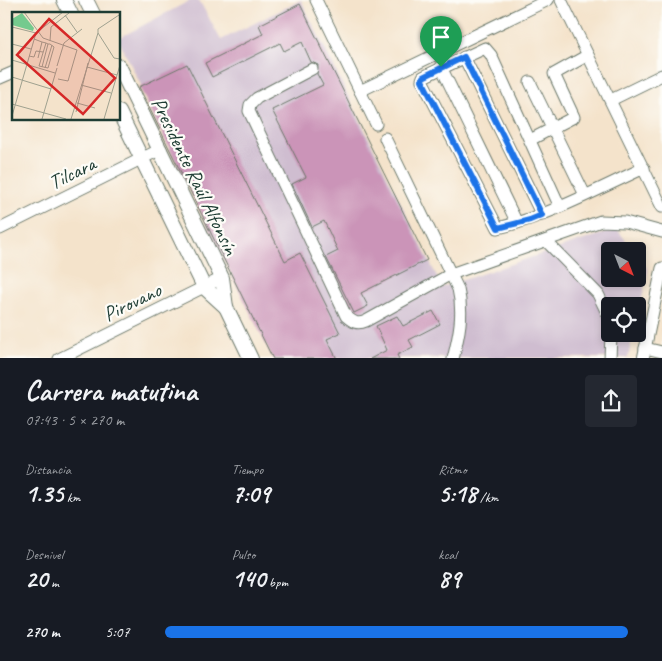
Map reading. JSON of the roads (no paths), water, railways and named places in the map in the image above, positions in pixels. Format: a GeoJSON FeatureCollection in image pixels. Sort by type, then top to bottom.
{"type":"FeatureCollection","features":[{"type":"Feature","properties":{"kind":"main road"},"geometry":{"type":"LineString","coordinates":[[64,0],[70,12]]}},
{"type":"Feature","properties":{"kind":"main road"},"geometry":{"type":"LineString","coordinates":[[86,0],[91,12]]}},
{"type":"Feature","properties":{"kind":"main road","name":"Presidente Raúl Alfonsín"},"geometry":{"type":"LineString","coordinates":[[120,68],[222,278],[226,306],[252,358]]}},
{"type":"Feature","properties":{"kind":"main road","name":"Presidente Raúl Alfonsín"},"geometry":{"type":"LineString","coordinates":[[120,114],[204,287],[226,306]]}},
{"type":"Feature","properties":{"kind":"street"},"geometry":{"type":"LineString","coordinates":[[316,0],[376,124]]}},
{"type":"Feature","properties":{"kind":"street"},"geometry":{"type":"LineString","coordinates":[[360,91],[548,0]]}},
{"type":"Feature","properties":{"kind":"street"},"geometry":{"type":"LineString","coordinates":[[561,0],[662,207]]}},
{"type":"Feature","properties":{"kind":"street"},"geometry":{"type":"LineString","coordinates":[[560,206],[492,56],[485,48],[423,77],[422,80],[498,228],[542,215],[644,168]]}},
{"type":"Feature","properties":{"kind":"street"},"geometry":{"type":"LineString","coordinates":[[530,140],[574,117],[554,74],[588,55]]}},
{"type":"Feature","properties":{"kind":"street"},"geometry":{"type":"LineString","coordinates":[[464,57],[542,215]]}},
{"type":"Feature","properties":{"kind":"street"},"geometry":{"type":"LineString","coordinates":[[441,67],[517,223]]}},
{"type":"Feature","properties":{"kind":"street"},"geometry":{"type":"LineString","coordinates":[[312,68],[257,98],[250,105],[248,111],[346,316],[353,322],[360,324],[451,274],[601,221],[625,222],[662,232]]}},
{"type":"Feature","properties":{"kind":"street"},"geometry":{"type":"LineString","coordinates":[[0,78],[12,73]]}},
{"type":"Feature","properties":{"kind":"street"},"geometry":{"type":"LineString","coordinates":[[611,100],[662,75]]}},
{"type":"Feature","properties":{"kind":"street"},"geometry":{"type":"LineString","coordinates":[[530,82],[585,195]]}},
{"type":"Feature","properties":{"kind":"street"},"geometry":{"type":"LineString","coordinates":[[385,138],[458,289],[461,313],[460,331],[453,358]]}},
{"type":"Feature","properties":{"kind":"street","name":"Tilcara"},"geometry":{"type":"LineString","coordinates":[[0,229],[161,149]]}},
{"type":"Feature","properties":{"kind":"street"},"geometry":{"type":"LineString","coordinates":[[546,241],[598,294],[601,300]]}},
{"type":"Feature","properties":{"kind":"street"},"geometry":{"type":"LineString","coordinates":[[662,268],[644,353],[662,352]]}},
{"type":"Feature","properties":{"kind":"street","name":"Pirovano"},"geometry":{"type":"LineString","coordinates":[[59,358],[222,278]]}},
{"type":"Feature","properties":{"kind":"street"},"geometry":{"type":"LineString","coordinates":[[610,358],[611,342]]}}]}
